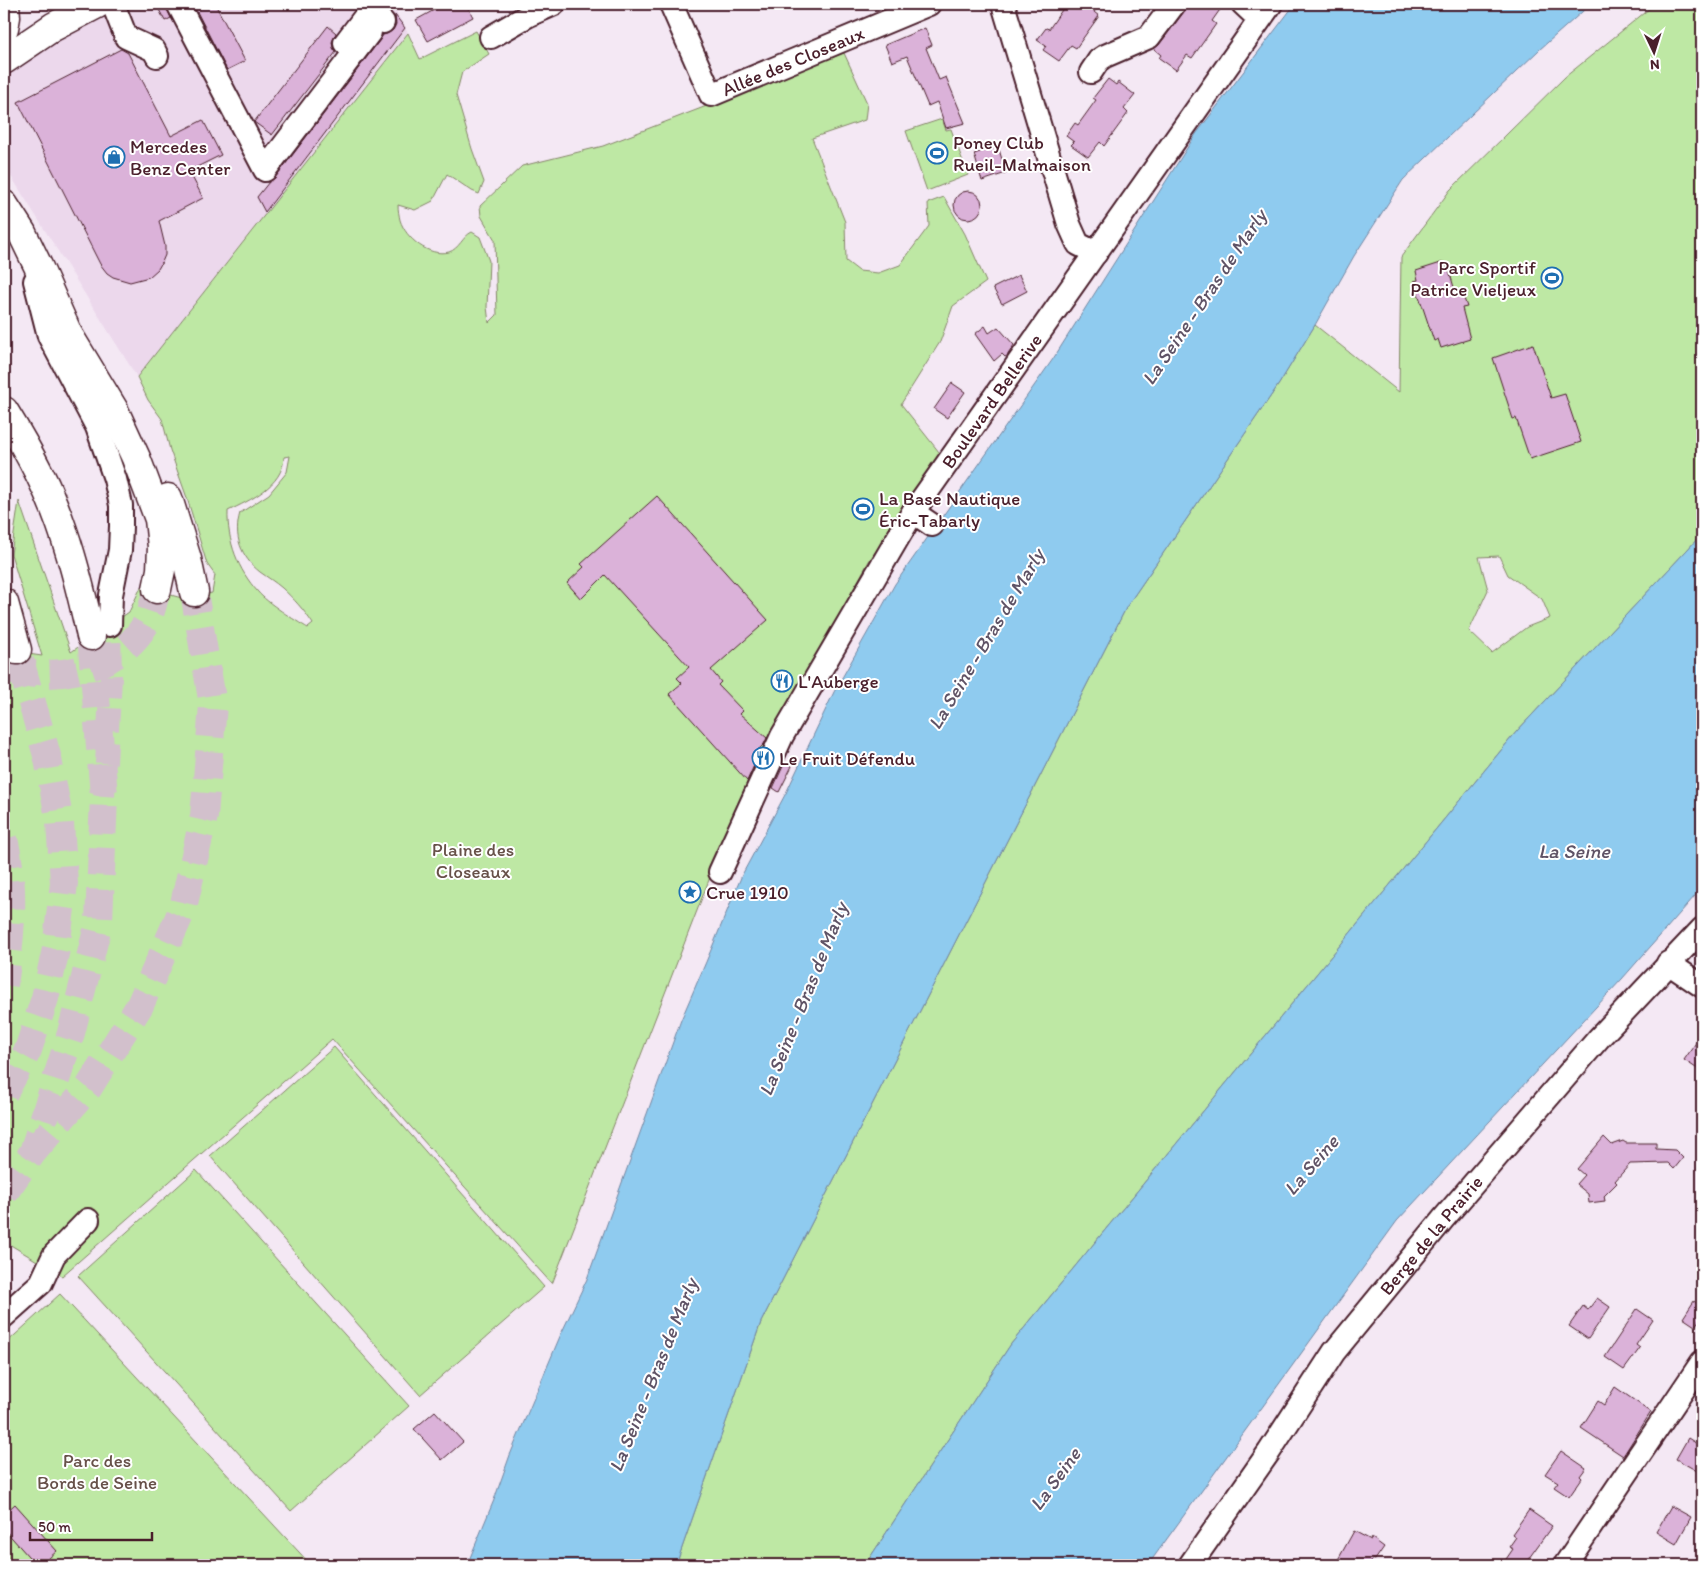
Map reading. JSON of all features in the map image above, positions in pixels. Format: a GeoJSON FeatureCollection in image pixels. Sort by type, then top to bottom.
{"type":"FeatureCollection","features":[{"type":"Feature","properties":{"kind":"main road"},"geometry":{"type":"LineString","coordinates":[[4,28],[6,17],[5,4]]}},
{"type":"Feature","properties":{"kind":"main road"},"geometry":{"type":"LineString","coordinates":[[4,60],[53,27],[109,5]]}},
{"type":"Feature","properties":{"kind":"main road"},"geometry":{"type":"LineString","coordinates":[[11,221],[38,266],[89,337],[138,428],[174,513],[194,592]]}},
{"type":"Feature","properties":{"kind":"main road"},"geometry":{"type":"LineString","coordinates":[[38,266],[68,334],[114,410],[149,490],[159,519],[162,546],[158,589]]}},
{"type":"Feature","properties":{"kind":"main road"},"geometry":{"type":"LineString","coordinates":[[4,411],[40,475],[53,507],[80,591],[101,630]]}},
{"type":"Feature","properties":{"kind":"main road"},"geometry":{"type":"LineString","coordinates":[[4,603],[17,650]]}},
{"type":"Feature","properties":{"kind":"street"},"geometry":{"type":"LineString","coordinates":[[178,4],[266,170],[377,27]]}},
{"type":"Feature","properties":{"kind":"street"},"geometry":{"type":"LineString","coordinates":[[491,37],[529,14],[554,4]]}},
{"type":"Feature","properties":{"kind":"street","name":"Allée des Closeaux"},"geometry":{"type":"LineString","coordinates":[[671,4],[710,95],[826,39],[929,4]]}},
{"type":"Feature","properties":{"kind":"street"},"geometry":{"type":"LineString","coordinates":[[1003,4],[1069,224],[1078,244],[1096,253]]}},
{"type":"Feature","properties":{"kind":"street"},"geometry":{"type":"LineString","coordinates":[[1091,72],[1099,60],[1105,56],[1149,37],[1174,4]]}},
{"type":"Feature","properties":{"kind":"street"},"geometry":{"type":"LineString","coordinates":[[1243,4],[1265,12]]}},
{"type":"Feature","properties":{"kind":"street"},"geometry":{"type":"LineString","coordinates":[[109,5],[126,37],[159,52]]}},
{"type":"Feature","properties":{"kind":"street","name":"Boulevard Bellerive"},"geometry":{"type":"LineString","coordinates":[[720,872],[782,736],[1096,253],[1265,12]]}},
{"type":"Feature","properties":{"kind":"street"},"geometry":{"type":"LineString","coordinates":[[11,221],[49,336],[97,427],[115,479],[121,505],[120,550],[111,595],[101,630]]}},
{"type":"Feature","properties":{"kind":"street","name":"Berge de la Prairie"},"geometry":{"type":"LineString","coordinates":[[1190,1565],[1269,1452],[1334,1352],[1444,1218],[1598,1038],[1702,929]]}},
{"type":"Feature","properties":{"kind":"street"},"geometry":{"type":"LineString","coordinates":[[1668,963],[1702,986]]}},
{"type":"Feature","properties":{"kind":"street"},"geometry":{"type":"LineString","coordinates":[[4,1316],[41,1283],[54,1255],[88,1220]]}},
{"type":"Feature","properties":{"kind":"street"},"geometry":{"type":"LineString","coordinates":[[1565,1565],[1701,1366]]}},
{"type":"Feature","properties":{"kind":"shaded area"},"geometry":{"type":"Polygon","coordinates":[[[97,4],[391,4],[408,33],[137,377],[4,165],[4,50],[97,4]]]}},
{"type":"Feature","properties":{"kind":"green space"},"geometry":{"type":"Polygon","coordinates":[[[1655,4],[1702,4],[1702,534],[1517,731],[1011,1344],[865,1565],[676,1565],[761,1322],[1127,606],[1279,384],[1315,325],[1399,392],[1401,257],[1450,190],[1565,77],[1655,4]],[[1499,556],[1479,557],[1488,590],[1469,631],[1492,653],[1527,627],[1550,618],[1542,599],[1508,575],[1499,556]]]}},
{"type":"Feature","properties":{"kind":"green space","name":"Plaine des Closeaux"},"geometry":{"type":"Polygon","coordinates":[[[476,31],[489,54],[462,72],[456,95],[484,182],[479,194],[447,174],[433,201],[415,210],[398,205],[398,211],[407,234],[419,245],[434,252],[449,252],[456,248],[472,232],[480,237],[489,261],[487,307],[489,323],[497,315],[495,240],[481,216],[480,206],[522,166],[603,146],[844,53],[867,103],[865,120],[812,138],[845,222],[846,261],[859,271],[878,273],[900,265],[929,226],[928,203],[944,197],[965,234],[986,282],[953,306],[940,342],[901,404],[943,457],[869,561],[747,782],[552,1284],[332,1039],[62,1276],[4,1241],[4,641],[7,651],[42,656],[11,554],[19,501],[71,652],[129,612],[141,587],[182,598],[212,593],[215,575],[207,564],[170,450],[162,419],[148,400],[137,377],[408,33],[420,59],[476,31]],[[290,456],[284,457],[278,476],[272,484],[255,497],[228,511],[229,533],[239,565],[258,592],[274,606],[308,628],[313,624],[306,614],[282,588],[253,566],[243,553],[238,538],[240,513],[269,494],[287,472],[290,456]]]}},
{"type":"Feature","properties":{"kind":"green space","name":"Poney Club Rueil-Malmaison"},"geometry":{"type":"Polygon","coordinates":[[[942,119],[946,130],[951,129],[968,175],[927,191],[906,131],[942,119]]]}},
{"type":"Feature","properties":{"kind":"green space"},"geometry":{"type":"Polygon","coordinates":[[[334,1047],[544,1287],[420,1395],[210,1156],[334,1047]]]}},
{"type":"Feature","properties":{"kind":"green space"},"geometry":{"type":"Polygon","coordinates":[[[196,1170],[409,1406],[291,1511],[78,1276],[196,1170]]]}},
{"type":"Feature","properties":{"kind":"green space","name":"Parc des Bords de Seine"},"geometry":{"type":"Polygon","coordinates":[[[60,1294],[311,1565],[4,1565],[4,1345],[60,1294]]]}},
{"type":"Feature","properties":{"kind":"water","name":"La Seine - Bras de Marly"},"geometry":{"type":"Polygon","coordinates":[[[1295,4],[1591,4],[1539,50],[1403,180],[1354,256],[1279,384],[1127,606],[761,1322],[676,1565],[467,1565],[510,1455],[561,1334],[587,1279],[681,1020],[742,875],[786,793],[834,692],[895,584],[1053,359],[1196,134],[1295,4]]]}},
{"type":"Feature","properties":{"kind":"water","name":"La Seine"},"geometry":{"type":"Polygon","coordinates":[[[1702,534],[1702,888],[1622,979],[1397,1221],[1148,1565],[865,1565],[1011,1344],[1517,731],[1702,534]]]}},
{"type":"Feature","properties":{"kind":"building"},"geometry":{"type":"Polygon","coordinates":[[[156,4],[165,4],[171,18],[165,21],[156,4]]]}},
{"type":"Feature","properties":{"kind":"building"},"geometry":{"type":"Polygon","coordinates":[[[193,4],[215,4],[245,61],[227,70],[193,4]]]}},
{"type":"Feature","properties":{"kind":"building"},"geometry":{"type":"Polygon","coordinates":[[[445,4],[466,4],[473,17],[428,41],[416,20],[445,4]]]}},
{"type":"Feature","properties":{"kind":"building"},"geometry":{"type":"Polygon","coordinates":[[[1066,4],[1100,4],[1094,12],[1099,16],[1076,48],[1071,45],[1059,61],[1043,50],[1046,46],[1037,40],[1046,28],[1049,29],[1066,4]]]}},
{"type":"Feature","properties":{"kind":"building"},"geometry":{"type":"Polygon","coordinates":[[[1187,4],[1224,4],[1212,21],[1216,24],[1192,58],[1187,55],[1176,70],[1159,58],[1161,55],[1154,49],[1184,12],[1187,4]]]}},
{"type":"Feature","properties":{"kind":"building"},"geometry":{"type":"Polygon","coordinates":[[[395,15],[405,28],[265,212],[257,197],[269,182],[275,178],[383,35],[393,30],[396,24],[395,15]]]}},
{"type":"Feature","properties":{"kind":"building"},"geometry":{"type":"Polygon","coordinates":[[[328,26],[336,33],[332,42],[336,52],[272,135],[254,122],[328,26]]]}},
{"type":"Feature","properties":{"kind":"building"},"geometry":{"type":"Polygon","coordinates":[[[925,28],[932,45],[926,48],[939,80],[946,77],[965,123],[946,128],[937,102],[928,106],[907,56],[892,62],[885,45],[925,28]]]}},
{"type":"Feature","properties":{"kind":"building","name":"Mercedes Benz Center"},"geometry":{"type":"Polygon","coordinates":[[[121,49],[128,53],[171,136],[203,120],[221,155],[189,171],[203,198],[159,221],[165,246],[165,255],[162,262],[158,269],[149,277],[130,282],[113,277],[100,264],[18,102],[121,49]]]}},
{"type":"Feature","properties":{"kind":"building"},"geometry":{"type":"Polygon","coordinates":[[[1108,79],[1116,85],[1118,82],[1135,95],[1124,109],[1128,113],[1104,146],[1100,142],[1088,157],[1071,145],[1074,142],[1066,136],[1075,123],[1078,125],[1096,100],[1093,98],[1108,79]]]}},
{"type":"Feature","properties":{"kind":"building"},"geometry":{"type":"Polygon","coordinates":[[[998,146],[1006,173],[982,181],[974,154],[998,146]]]}},
{"type":"Feature","properties":{"kind":"building"},"geometry":{"type":"Polygon","coordinates":[[[968,191],[978,195],[982,205],[978,215],[968,219],[958,215],[954,205],[958,195],[968,191]]]}},
{"type":"Feature","properties":{"kind":"building"},"geometry":{"type":"Polygon","coordinates":[[[1444,262],[1447,270],[1449,270],[1455,291],[1461,290],[1467,307],[1462,308],[1470,339],[1441,348],[1438,339],[1434,341],[1414,281],[1418,280],[1416,271],[1444,262]]]}},
{"type":"Feature","properties":{"kind":"building"},"geometry":{"type":"Polygon","coordinates":[[[1019,275],[1027,291],[1002,304],[993,288],[1019,275]]]}},
{"type":"Feature","properties":{"kind":"building"},"geometry":{"type":"Polygon","coordinates":[[[985,326],[989,333],[998,327],[1014,345],[1007,356],[1005,357],[1002,354],[994,361],[975,334],[985,326]]]}},
{"type":"Feature","properties":{"kind":"building"},"geometry":{"type":"Polygon","coordinates":[[[1533,344],[1551,398],[1565,394],[1581,442],[1530,459],[1516,418],[1513,419],[1493,358],[1533,344]]]}},
{"type":"Feature","properties":{"kind":"building"},"geometry":{"type":"Polygon","coordinates":[[[952,383],[965,392],[947,418],[934,409],[952,383]]]}},
{"type":"Feature","properties":{"kind":"building"},"geometry":{"type":"Polygon","coordinates":[[[657,496],[768,620],[711,670],[721,682],[718,685],[743,711],[740,714],[767,738],[759,749],[761,750],[747,781],[669,694],[682,683],[677,678],[689,667],[605,575],[581,599],[567,583],[584,567],[581,564],[657,496]]]}},
{"type":"Feature","properties":{"kind":"building"},"geometry":{"type":"Polygon","coordinates":[[[785,762],[792,766],[779,792],[773,788],[785,762]]]}},
{"type":"Feature","properties":{"kind":"building"},"geometry":{"type":"Polygon","coordinates":[[[1702,1034],[1702,1072],[1684,1060],[1702,1034]]]}},
{"type":"Feature","properties":{"kind":"building"},"geometry":{"type":"Polygon","coordinates":[[[1604,1137],[1612,1145],[1623,1141],[1626,1143],[1656,1143],[1656,1149],[1675,1150],[1683,1158],[1674,1169],[1668,1163],[1630,1164],[1615,1181],[1617,1183],[1604,1196],[1605,1201],[1589,1203],[1588,1194],[1576,1184],[1584,1175],[1577,1169],[1604,1137]]]}},
{"type":"Feature","properties":{"kind":"building"},"geometry":{"type":"Polygon","coordinates":[[[1597,1298],[1610,1307],[1588,1339],[1569,1326],[1583,1306],[1588,1310],[1597,1298]]]}},
{"type":"Feature","properties":{"kind":"building"},"geometry":{"type":"Polygon","coordinates":[[[1694,1301],[1702,1307],[1702,1316],[1695,1326],[1683,1318],[1694,1301]]]}},
{"type":"Feature","properties":{"kind":"building"},"geometry":{"type":"Polygon","coordinates":[[[1637,1309],[1653,1320],[1636,1345],[1640,1348],[1624,1370],[1605,1357],[1637,1309]]]}},
{"type":"Feature","properties":{"kind":"building"},"geometry":{"type":"Polygon","coordinates":[[[1615,1387],[1651,1412],[1623,1456],[1581,1428],[1598,1401],[1604,1405],[1615,1387]]]}},
{"type":"Feature","properties":{"kind":"building"},"geometry":{"type":"Polygon","coordinates":[[[435,1411],[463,1442],[442,1460],[414,1429],[435,1411]]]}},
{"type":"Feature","properties":{"kind":"building"},"geometry":{"type":"Polygon","coordinates":[[[1688,1438],[1702,1447],[1702,1461],[1697,1471],[1676,1459],[1688,1438]]]}},
{"type":"Feature","properties":{"kind":"building"},"geometry":{"type":"Polygon","coordinates":[[[1561,1451],[1586,1468],[1580,1476],[1582,1478],[1569,1497],[1554,1487],[1558,1482],[1545,1474],[1561,1451]]]}},
{"type":"Feature","properties":{"kind":"building"},"geometry":{"type":"Polygon","coordinates":[[[15,1504],[57,1551],[41,1565],[36,1565],[4,1529],[4,1514],[15,1504]]]}},
{"type":"Feature","properties":{"kind":"building"},"geometry":{"type":"Polygon","coordinates":[[[1671,1506],[1691,1517],[1676,1544],[1656,1532],[1671,1506]]]}},
{"type":"Feature","properties":{"kind":"building"},"geometry":{"type":"Polygon","coordinates":[[[1529,1510],[1552,1526],[1524,1565],[1502,1565],[1513,1549],[1509,1547],[1516,1537],[1512,1534],[1529,1510]]]}},
{"type":"Feature","properties":{"kind":"building"},"geometry":{"type":"Polygon","coordinates":[[[1354,1531],[1371,1540],[1372,1538],[1384,1547],[1369,1565],[1335,1565],[1354,1531]]]}},
{"type":"Feature","properties":{"kind":"tunnel"},"geometry":{"type":"LineString","coordinates":[[8,670],[26,673],[65,673],[84,669],[102,662],[118,653],[133,641],[145,625],[151,612],[157,589]]}},
{"type":"Feature","properties":{"kind":"tunnel"},"geometry":{"type":"LineString","coordinates":[[33,1152],[89,1087],[140,1005],[183,908],[204,816],[213,705],[194,592]]}},
{"type":"Feature","properties":{"kind":"tunnel"},"geometry":{"type":"LineString","coordinates":[[104,796],[111,679],[110,625]]}},
{"type":"Feature","properties":{"kind":"tunnel"},"geometry":{"type":"LineString","coordinates":[[4,1193],[33,1152],[71,1033],[99,922],[104,796],[91,636]]}},
{"type":"Feature","properties":{"kind":"tunnel"},"geometry":{"type":"LineString","coordinates":[[4,1093],[28,1050],[45,998],[56,949],[64,883],[60,823],[48,759],[17,650]]}},
{"type":"Feature","properties":{"kind":"tunnel"},"geometry":{"type":"LineString","coordinates":[[4,839],[8,857],[11,894],[9,949],[4,985]]}},
{"type":"Feature","properties":{"kind":"place","name":"Poney Club Rueil-Malmaison"},"geometry":{"type":"Point","coordinates":[937,153]}},
{"type":"Feature","properties":{"kind":"place","name":"Mercedes Benz Center"},"geometry":{"type":"Point","coordinates":[114,157]}},
{"type":"Feature","properties":{"kind":"place","name":"Parc Sportif Patrice Vieljeux"},"geometry":{"type":"Point","coordinates":[1552,278]}},
{"type":"Feature","properties":{"kind":"place","name":"La Base Nautique Éric-Tabarly"},"geometry":{"type":"Point","coordinates":[863,509]}},
{"type":"Feature","properties":{"kind":"place","name":"L'Auberge"},"geometry":{"type":"Point","coordinates":[782,681]}},
{"type":"Feature","properties":{"kind":"place","name":"Le Fruit Défendu"},"geometry":{"type":"Point","coordinates":[763,758]}},
{"type":"Feature","properties":{"kind":"place","name":"Crue 1910"},"geometry":{"type":"Point","coordinates":[690,892]}}]}
